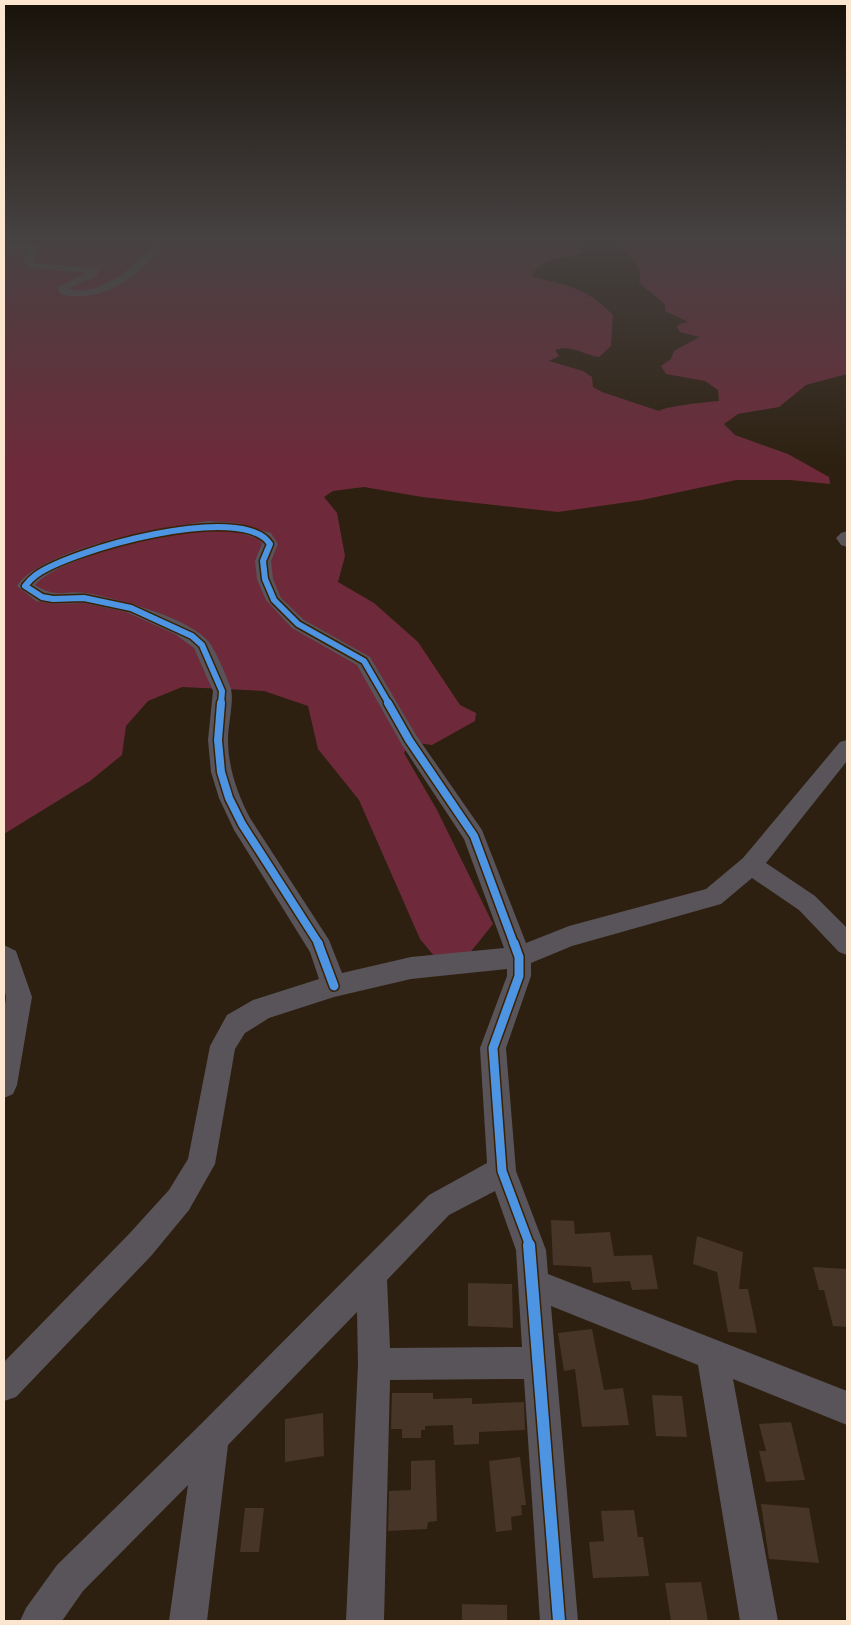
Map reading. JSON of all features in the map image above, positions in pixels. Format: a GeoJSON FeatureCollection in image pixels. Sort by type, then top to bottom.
{"type":"FeatureCollection","features":[{"type":"Feature","properties":{"kind":"street"},"geometry":{"type":"LineString","coordinates":[[334,986],[321,948],[242,824],[229,798],[221,772],[218,740],[222,691],[202,645],[186,633],[131,608],[84,598],[52,600],[42,597],[25,586],[27,581],[56,564],[130,540],[207,526],[250,529],[265,536],[270,544],[263,561],[265,579],[274,600],[298,624],[364,661],[409,740],[474,836],[519,957],[519,976],[493,1048],[502,1171],[531,1250],[559,1621]]}},
{"type":"Feature","properties":{"kind":"street"},"geometry":{"type":"LineString","coordinates":[[847,536],[844,538],[847,542]]}},
{"type":"Feature","properties":{"kind":"street"},"geometry":{"type":"LineString","coordinates":[[4,1385],[140,1245],[179,1200],[201,1164],[222,1046],[236,1024],[262,1008],[334,986],[412,968],[519,957],[569,936],[713,897],[751,865],[847,747]]}},
{"type":"Feature","properties":{"kind":"street"},"geometry":{"type":"LineString","coordinates":[[751,865],[806,903],[847,944]]}},
{"type":"Feature","properties":{"kind":"street"},"geometry":{"type":"LineString","coordinates":[[4,956],[7,959],[20,997],[4,1085]]}},
{"type":"Feature","properties":{"kind":"street"},"geometry":{"type":"LineString","coordinates":[[39,1621],[70,1578],[212,1437],[439,1205],[502,1171]]}},
{"type":"Feature","properties":{"kind":"street"},"geometry":{"type":"LineString","coordinates":[[365,1621],[374,1364],[371,1274]]}},
{"type":"Feature","properties":{"kind":"street"},"geometry":{"type":"LineString","coordinates":[[533,1283],[847,1408]]}},
{"type":"Feature","properties":{"kind":"street"},"geometry":{"type":"LineString","coordinates":[[712,1353],[759,1621]]}},
{"type":"Feature","properties":{"kind":"street"},"geometry":{"type":"LineString","coordinates":[[374,1364],[540,1363]]}},
{"type":"Feature","properties":{"kind":"street"},"geometry":{"type":"LineString","coordinates":[[188,1621],[212,1437]]}},
{"type":"Feature","properties":{"kind":"shaded area"},"geometry":{"type":"Polygon","coordinates":[[[4,316],[613,316],[611,346],[599,357],[572,349],[561,348],[555,350],[559,356],[549,361],[583,371],[592,377],[593,387],[602,392],[659,411],[678,406],[719,401],[718,390],[705,381],[666,374],[661,366],[671,359],[674,351],[699,337],[680,332],[677,327],[679,324],[688,322],[675,316],[847,316],[847,374],[806,385],[779,407],[738,414],[724,424],[735,435],[788,454],[829,477],[830,484],[790,480],[736,480],[642,500],[558,512],[422,497],[364,487],[333,491],[324,497],[337,513],[345,556],[338,582],[374,603],[418,642],[460,705],[476,713],[475,721],[432,745],[410,742],[404,753],[437,810],[493,924],[465,959],[440,963],[420,939],[359,800],[318,749],[308,706],[264,691],[182,687],[148,701],[126,726],[122,755],[90,781],[4,834],[4,316]]]}},
{"type":"Feature","properties":{"kind":"building"},"geometry":{"type":"Polygon","coordinates":[[[551,1220],[574,1221],[575,1234],[610,1232],[614,1256],[652,1255],[658,1289],[632,1290],[630,1281],[593,1283],[591,1267],[553,1265],[551,1220]]]}},
{"type":"Feature","properties":{"kind":"building"},"geometry":{"type":"Polygon","coordinates":[[[697,1236],[743,1252],[739,1289],[748,1289],[757,1333],[728,1332],[717,1272],[693,1264],[697,1236]]]}},
{"type":"Feature","properties":{"kind":"building"},"geometry":{"type":"Polygon","coordinates":[[[813,1267],[847,1269],[847,1327],[833,1326],[824,1290],[819,1290],[813,1267]]]}},
{"type":"Feature","properties":{"kind":"building"},"geometry":{"type":"Polygon","coordinates":[[[468,1283],[512,1284],[513,1328],[468,1326],[468,1283]]]}},
{"type":"Feature","properties":{"kind":"building"},"geometry":{"type":"Polygon","coordinates":[[[592,1329],[604,1390],[623,1388],[629,1425],[582,1427],[575,1369],[564,1371],[558,1333],[592,1329]]]}},
{"type":"Feature","properties":{"kind":"building"},"geometry":{"type":"Polygon","coordinates":[[[392,1393],[433,1393],[433,1399],[472,1398],[472,1404],[524,1402],[525,1430],[479,1432],[479,1444],[454,1445],[453,1425],[425,1426],[425,1430],[421,1430],[421,1438],[402,1438],[402,1429],[391,1429],[392,1393]]]}},
{"type":"Feature","properties":{"kind":"building"},"geometry":{"type":"Polygon","coordinates":[[[652,1395],[682,1396],[687,1437],[656,1436],[652,1395]]]}},
{"type":"Feature","properties":{"kind":"building"},"geometry":{"type":"Polygon","coordinates":[[[323,1413],[324,1456],[285,1462],[285,1419],[323,1413]]]}},
{"type":"Feature","properties":{"kind":"building"},"geometry":{"type":"Polygon","coordinates":[[[791,1422],[805,1480],[766,1482],[759,1451],[766,1451],[759,1424],[791,1422]]]}},
{"type":"Feature","properties":{"kind":"building"},"geometry":{"type":"Polygon","coordinates":[[[520,1457],[526,1505],[521,1505],[522,1515],[511,1517],[512,1530],[496,1532],[489,1461],[520,1457]]]}},
{"type":"Feature","properties":{"kind":"building"},"geometry":{"type":"Polygon","coordinates":[[[435,1460],[437,1521],[428,1522],[427,1529],[388,1531],[389,1491],[411,1490],[411,1461],[435,1460]]]}},
{"type":"Feature","properties":{"kind":"building"},"geometry":{"type":"Polygon","coordinates":[[[761,1504],[809,1508],[819,1563],[769,1559],[761,1504]]]}},
{"type":"Feature","properties":{"kind":"building"},"geometry":{"type":"Polygon","coordinates":[[[245,1508],[264,1508],[259,1552],[240,1552],[245,1508]]]}},
{"type":"Feature","properties":{"kind":"building"},"geometry":{"type":"Polygon","coordinates":[[[634,1510],[638,1537],[643,1537],[649,1576],[593,1578],[589,1542],[604,1541],[601,1511],[634,1510]]]}},
{"type":"Feature","properties":{"kind":"building"},"geometry":{"type":"Polygon","coordinates":[[[701,1582],[708,1621],[671,1621],[665,1583],[701,1582]]]}},
{"type":"Feature","properties":{"kind":"building"},"geometry":{"type":"Polygon","coordinates":[[[462,1604],[507,1605],[507,1621],[462,1621],[462,1604]]]}},
{"type":"Feature","properties":{"kind":"cycle path"},"geometry":{"type":"LineString","coordinates":[[334,986],[321,948],[242,824],[229,798],[221,772],[218,740],[222,691],[202,645],[192,636],[181,630],[131,608],[84,598],[53,599],[42,597],[25,586],[35,575],[80,555],[168,532],[209,526],[224,526],[244,529],[265,536],[270,544],[263,561],[265,579],[274,600],[298,624],[364,661],[409,740],[474,836],[519,957],[519,976],[493,1048],[502,1171],[531,1250],[559,1621]]}}]}
